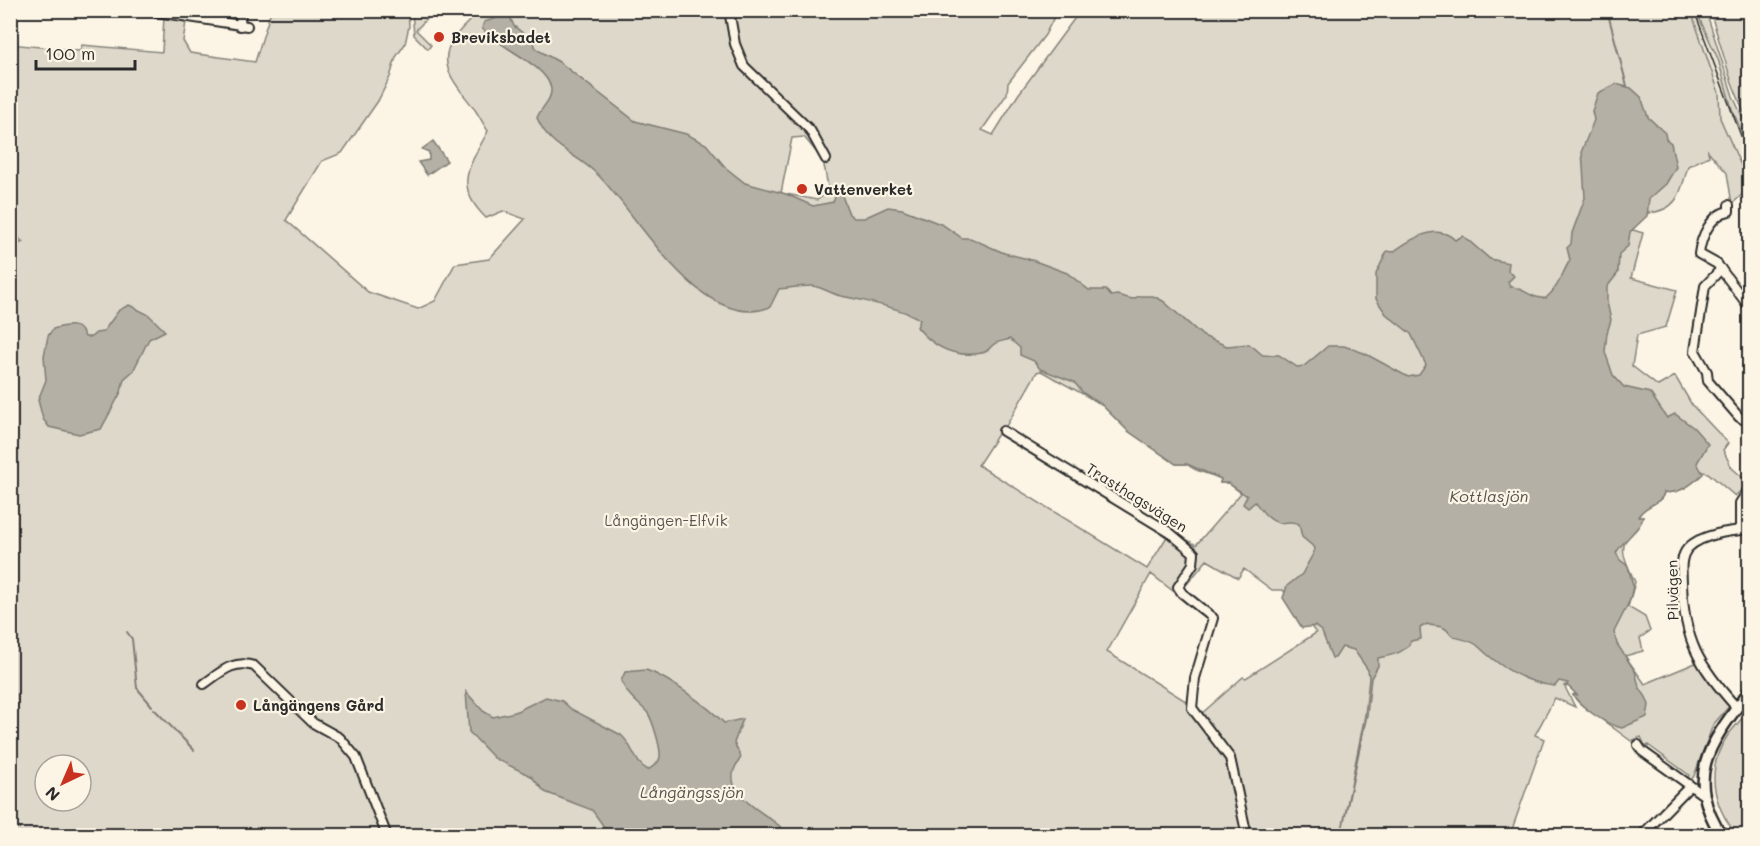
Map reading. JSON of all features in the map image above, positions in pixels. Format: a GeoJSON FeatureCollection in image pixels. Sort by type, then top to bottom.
{"type":"FeatureCollection","features":[{"type":"Feature","properties":{"kind":"street"},"geometry":{"type":"LineString","coordinates":[[144,10],[244,26],[241,10]]}},
{"type":"Feature","properties":{"kind":"street"},"geometry":{"type":"LineString","coordinates":[[729,10],[735,44],[744,66],[810,130],[826,159]]}},
{"type":"Feature","properties":{"kind":"street"},"geometry":{"type":"LineString","coordinates":[[1729,205],[1729,211],[1720,213],[1712,219],[1699,254],[1712,260],[1721,269],[1749,308]]}},
{"type":"Feature","properties":{"kind":"street"},"geometry":{"type":"LineString","coordinates":[[1721,269],[1705,286],[1695,351],[1707,372],[1708,381],[1739,417],[1749,423]]}},
{"type":"Feature","properties":{"kind":"street","name":"Trasthagsvägen"},"geometry":{"type":"LineString","coordinates":[[1003,431],[1169,532],[1194,553],[1193,564],[1178,586],[1182,593],[1213,618],[1195,678],[1192,708],[1230,758],[1247,836]]}},
{"type":"Feature","properties":{"kind":"street"},"geometry":{"type":"LineString","coordinates":[[1740,530],[1740,503],[1749,488]]}},
{"type":"Feature","properties":{"kind":"street","name":"Pilvägen"},"geometry":{"type":"LineString","coordinates":[[1737,708],[1702,667],[1691,643],[1685,621],[1682,561],[1686,551],[1697,541],[1740,530],[1749,530]]}},
{"type":"Feature","properties":{"kind":"street"},"geometry":{"type":"LineString","coordinates":[[204,684],[234,664],[243,662],[254,666],[313,723],[350,748],[356,757],[387,836]]}},
{"type":"Feature","properties":{"kind":"street"},"geometry":{"type":"LineString","coordinates":[[1722,836],[1709,814],[1702,794],[1702,769],[1706,758],[1749,690]]}},
{"type":"Feature","properties":{"kind":"street"},"geometry":{"type":"LineString","coordinates":[[1638,745],[1642,751],[1702,794]]}},
{"type":"Feature","properties":{"kind":"street"},"geometry":{"type":"LineString","coordinates":[[1641,836],[1690,786]]}},
{"type":"Feature","properties":{"kind":"shaded area"},"geometry":{"type":"Polygon","coordinates":[[[1691,11],[1696,11],[1718,59],[1732,109],[1749,149],[1749,172],[1734,148],[1720,118],[1719,93],[1691,11]]]}},
{"type":"Feature","properties":{"kind":"green space","name":"Långängen-Elfvik"},"geometry":{"type":"Polygon","coordinates":[[[271,11],[408,11],[409,26],[405,44],[396,57],[390,77],[378,101],[342,153],[322,161],[286,220],[368,292],[418,309],[435,301],[455,264],[489,259],[525,219],[503,211],[486,218],[469,195],[467,185],[470,165],[488,131],[453,80],[447,64],[447,56],[454,38],[480,11],[727,11],[741,50],[733,11],[1057,11],[1045,35],[1008,83],[1007,94],[982,130],[993,135],[1018,95],[1080,11],[1691,11],[1719,93],[1720,118],[1743,170],[1749,178],[1749,188],[1732,204],[1727,173],[1708,151],[1709,156],[1688,166],[1680,192],[1672,204],[1648,213],[1634,227],[1633,230],[1643,233],[1631,278],[1677,290],[1666,327],[1637,335],[1632,366],[1658,386],[1675,376],[1692,405],[1728,443],[1723,450],[1732,468],[1749,483],[1735,496],[1708,473],[1703,472],[1686,487],[1675,492],[1664,492],[1660,499],[1640,514],[1638,518],[1643,517],[1641,523],[1630,534],[1624,546],[1625,558],[1635,582],[1628,607],[1645,617],[1650,631],[1640,638],[1643,651],[1625,656],[1645,684],[1698,662],[1731,704],[1713,725],[1690,782],[1687,779],[1689,775],[1648,745],[1646,748],[1641,737],[1631,741],[1578,702],[1573,695],[1576,693],[1568,686],[1565,687],[1575,707],[1555,698],[1535,735],[1544,739],[1510,835],[11,835],[10,248],[23,242],[11,231],[10,44],[80,51],[82,45],[162,52],[164,17],[186,22],[183,41],[190,53],[255,62],[271,11]],[[804,137],[792,138],[781,193],[817,200],[829,192],[823,160],[804,137]],[[1041,371],[1037,372],[1005,428],[1000,431],[978,465],[1147,569],[1171,530],[1196,545],[1241,493],[1228,483],[1220,483],[1221,479],[1198,471],[1187,464],[1176,464],[1128,431],[1101,404],[1041,371]],[[1207,560],[1178,595],[1151,574],[1107,652],[1189,703],[1200,715],[1243,677],[1246,678],[1316,633],[1283,590],[1272,590],[1244,569],[1238,578],[1207,560]]]}},
{"type":"Feature","properties":{"kind":"green space"},"geometry":{"type":"Polygon","coordinates":[[[412,11],[419,11],[424,15],[428,11],[434,11],[416,30],[431,45],[428,49],[414,35],[412,11]]]}},
{"type":"Feature","properties":{"kind":"green space"},"geometry":{"type":"Polygon","coordinates":[[[1696,11],[1706,11],[1733,96],[1749,132],[1749,149],[1732,109],[1718,59],[1696,11]]]}},
{"type":"Feature","properties":{"kind":"green space"},"geometry":{"type":"Polygon","coordinates":[[[1710,11],[1749,11],[1749,125],[1731,80],[1710,11]]]}},
{"type":"Feature","properties":{"kind":"green space"},"geometry":{"type":"Polygon","coordinates":[[[1749,709],[1749,835],[1737,835],[1728,823],[1717,799],[1714,773],[1716,760],[1728,735],[1749,709]]]}},
{"type":"Feature","properties":{"kind":"water","name":"Kottlasjön"},"geometry":{"type":"Polygon","coordinates":[[[503,16],[510,17],[514,26],[534,42],[536,49],[559,62],[635,121],[686,134],[706,144],[726,168],[745,183],[786,194],[813,206],[833,202],[837,193],[841,193],[849,214],[854,218],[864,218],[888,207],[902,209],[943,225],[962,238],[970,238],[1004,253],[1032,260],[1067,273],[1089,290],[1106,290],[1111,296],[1117,295],[1132,299],[1140,296],[1153,296],[1163,301],[1203,336],[1227,346],[1249,344],[1262,354],[1279,355],[1297,367],[1304,366],[1328,346],[1344,346],[1364,353],[1408,377],[1419,375],[1426,365],[1411,334],[1386,314],[1376,299],[1376,274],[1387,251],[1393,252],[1415,238],[1432,233],[1448,235],[1455,240],[1463,236],[1490,259],[1509,263],[1508,271],[1514,276],[1508,282],[1510,287],[1536,297],[1546,298],[1557,285],[1570,260],[1567,248],[1571,244],[1572,233],[1585,198],[1582,150],[1594,120],[1592,111],[1598,93],[1616,84],[1631,88],[1641,97],[1648,117],[1665,133],[1666,139],[1671,143],[1676,167],[1666,184],[1649,199],[1647,216],[1630,232],[1628,246],[1619,254],[1618,273],[1607,287],[1607,302],[1611,320],[1605,352],[1613,375],[1624,387],[1650,393],[1667,418],[1675,414],[1694,428],[1708,444],[1697,463],[1703,474],[1680,490],[1664,492],[1660,499],[1644,510],[1638,517],[1643,517],[1639,526],[1616,553],[1620,560],[1628,566],[1633,586],[1630,600],[1614,632],[1617,644],[1635,671],[1639,687],[1646,697],[1649,705],[1647,717],[1622,728],[1615,726],[1582,705],[1573,695],[1577,695],[1565,686],[1568,683],[1559,681],[1555,686],[1523,678],[1495,661],[1474,643],[1454,637],[1442,627],[1427,624],[1420,628],[1421,639],[1411,641],[1405,649],[1397,653],[1378,658],[1378,666],[1371,678],[1367,715],[1341,835],[1365,715],[1368,670],[1354,650],[1342,647],[1335,658],[1332,658],[1322,632],[1315,626],[1302,628],[1283,598],[1287,586],[1302,574],[1315,548],[1302,537],[1299,524],[1275,522],[1255,502],[1248,508],[1243,504],[1247,496],[1228,483],[1220,483],[1221,479],[1187,464],[1176,464],[1128,431],[1101,404],[1083,393],[1074,382],[1040,369],[1034,361],[1020,355],[1020,348],[1010,339],[997,343],[982,353],[954,353],[931,341],[917,327],[920,320],[914,316],[883,305],[837,295],[815,286],[779,289],[770,307],[745,311],[720,304],[697,288],[674,267],[599,176],[549,137],[537,118],[551,93],[548,80],[532,64],[482,28],[484,22],[503,16]]]}},
{"type":"Feature","properties":{"kind":"water"},"geometry":{"type":"Polygon","coordinates":[[[433,141],[447,161],[427,175],[418,162],[429,160],[429,152],[422,149],[433,141]]]}},
{"type":"Feature","properties":{"kind":"water"},"geometry":{"type":"Polygon","coordinates":[[[129,305],[149,315],[165,331],[149,339],[133,371],[124,379],[121,392],[101,429],[79,434],[49,427],[43,419],[38,400],[46,380],[44,356],[48,336],[53,329],[72,326],[80,329],[85,337],[91,337],[103,332],[119,310],[129,305]]]}},
{"type":"Feature","properties":{"kind":"water","name":"Långängssjön"},"geometry":{"type":"Polygon","coordinates":[[[646,670],[687,693],[724,723],[743,719],[734,743],[741,757],[735,768],[733,781],[744,799],[774,821],[788,835],[610,835],[592,810],[545,792],[531,776],[494,758],[469,732],[466,692],[483,711],[493,717],[515,712],[546,697],[562,701],[571,709],[621,735],[643,767],[648,770],[660,758],[656,733],[647,712],[629,694],[621,681],[625,672],[646,670]]]}},
{"type":"Feature","properties":{"kind":"waterway"},"geometry":{"type":"LineString","coordinates":[[1607,10],[1627,86]]}},
{"type":"Feature","properties":{"kind":"waterway"},"geometry":{"type":"LineString","coordinates":[[127,632],[132,639],[137,688],[152,706]]}},
{"type":"Feature","properties":{"kind":"waterway"},"geometry":{"type":"LineString","coordinates":[[154,709],[194,750]]}},
{"type":"Feature","properties":{"kind":"tram line"},"geometry":{"type":"LineString","coordinates":[[1694,10],[1750,160]]}},
{"type":"Feature","properties":{"kind":"place","name":"Breviksbadet"},"geometry":{"type":"Point","coordinates":[439,37]}},
{"type":"Feature","properties":{"kind":"place","name":"Vattenverket"},"geometry":{"type":"Point","coordinates":[802,189]}},
{"type":"Feature","properties":{"kind":"place","name":"Långängens Gård"},"geometry":{"type":"Point","coordinates":[241,705]}}]}
